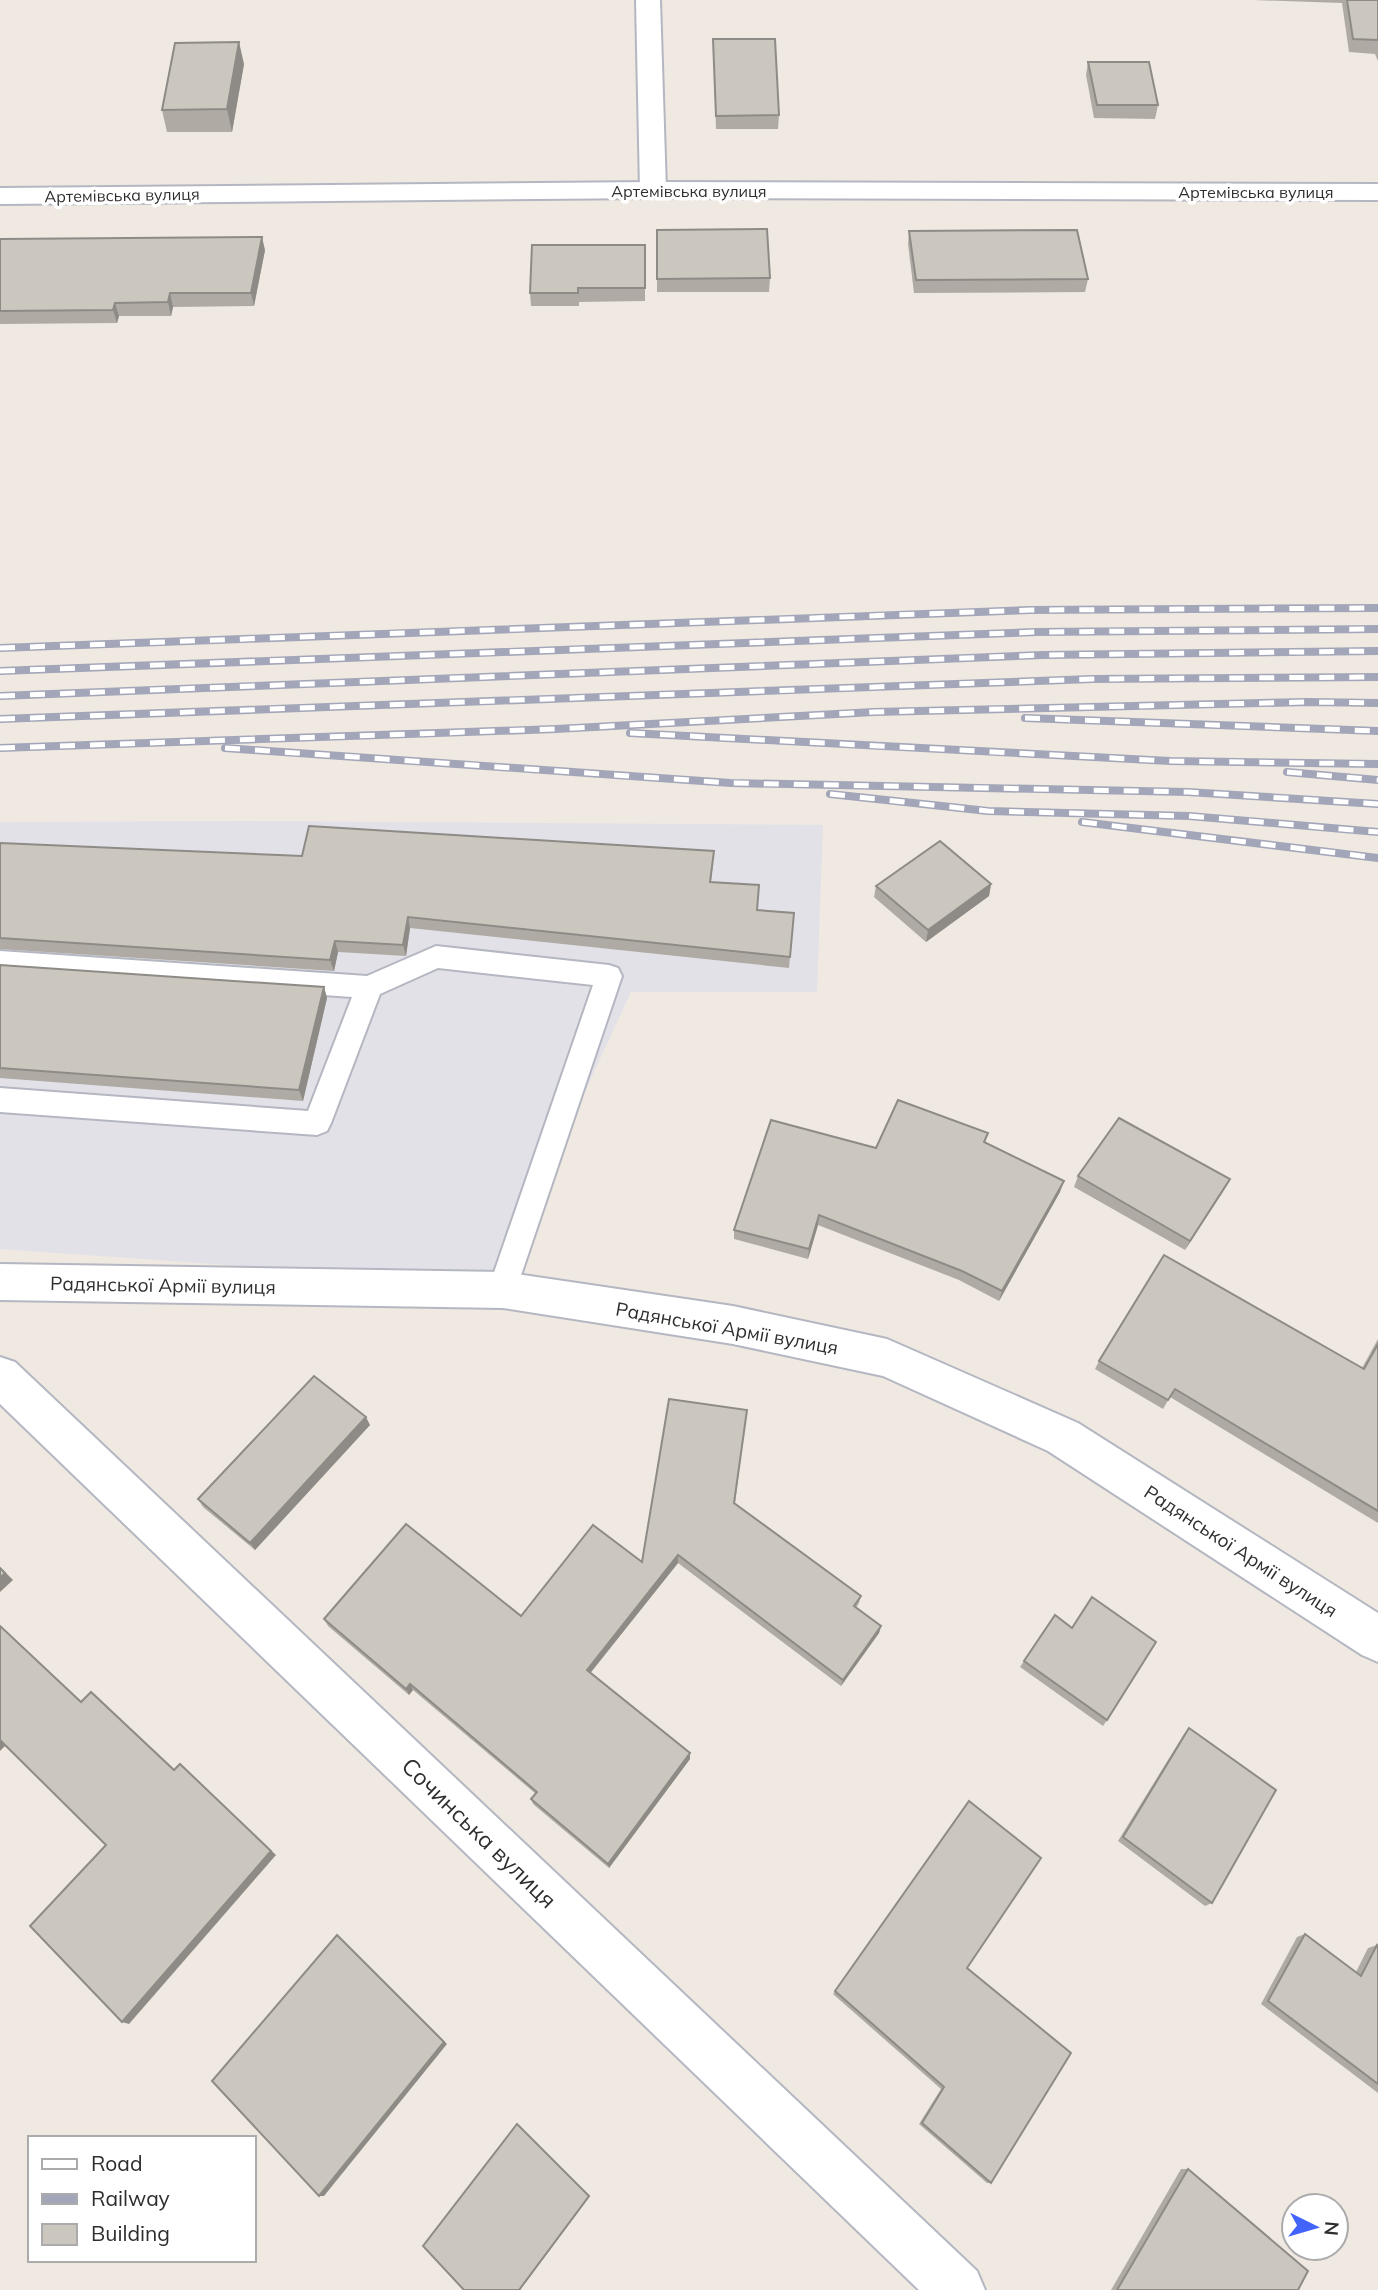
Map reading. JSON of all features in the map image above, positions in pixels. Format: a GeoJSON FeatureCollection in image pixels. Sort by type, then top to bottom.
{"type":"FeatureCollection","features":[{"type":"Feature","properties":{"kind":"street"},"geometry":{"type":"LineString","coordinates":[[648,0],[653,190]]}},
{"type":"Feature","properties":{"kind":"street","name":"Артемівська вулиця"},"geometry":{"type":"LineString","coordinates":[[0,196],[653,190],[1378,192]]}},
{"type":"Feature","properties":{"kind":"street","name":"Радянської Армії вулиця"},"geometry":{"type":"LineString","coordinates":[[0,1282],[503,1290],[733,1325],[887,1358],[1063,1437],[1378,1639]]}},
{"type":"Feature","properties":{"kind":"street","name":"Сочинська вулиця"},"geometry":{"type":"LineString","coordinates":[[0,1376],[958,2290]]}},
{"type":"Feature","properties":{"kind":"lane"},"geometry":{"type":"LineString","coordinates":[[0,962],[369,987],[436,957],[609,976],[503,1290]]}},
{"type":"Feature","properties":{"kind":"lane"},"geometry":{"type":"LineString","coordinates":[[0,1100],[317,1123],[369,987]]}},
{"type":"Feature","properties":{"kind":"shaded area"},"geometry":{"type":"Polygon","coordinates":[[[0,822],[823,825],[817,992],[631,992],[496,1284],[0,1249],[0,822]]]}},
{"type":"Feature","properties":{"kind":"building"},"geometry":{"type":"Polygon","coordinates":[[[1347,0],[1378,0],[1378,40],[1353,39],[1347,0]]]}},
{"type":"Feature","properties":{"kind":"building"},"geometry":{"type":"Polygon","coordinates":[[[713,39],[775,39],[779,115],[716,116],[713,39]]]}},
{"type":"Feature","properties":{"kind":"building"},"geometry":{"type":"Polygon","coordinates":[[[239,42],[227,109],[162,110],[175,43],[239,42]]]}},
{"type":"Feature","properties":{"kind":"building"},"geometry":{"type":"Polygon","coordinates":[[[1088,62],[1149,62],[1158,105],[1097,105],[1088,62]]]}},
{"type":"Feature","properties":{"kind":"building"},"geometry":{"type":"Polygon","coordinates":[[[767,229],[770,278],[657,279],[657,230],[767,229]]]}},
{"type":"Feature","properties":{"kind":"building"},"geometry":{"type":"Polygon","coordinates":[[[1077,230],[1088,279],[916,280],[909,231],[1077,230]]]}},
{"type":"Feature","properties":{"kind":"building"},"geometry":{"type":"Polygon","coordinates":[[[262,237],[251,293],[170,293],[168,302],[115,303],[113,310],[0,311],[0,239],[262,237]]]}},
{"type":"Feature","properties":{"kind":"building"},"geometry":{"type":"Polygon","coordinates":[[[532,245],[645,245],[645,288],[578,288],[578,293],[530,293],[532,245]]]}},
{"type":"Feature","properties":{"kind":"building"},"geometry":{"type":"Polygon","coordinates":[[[309,826],[714,851],[710,882],[759,885],[757,910],[794,913],[790,957],[408,917],[403,945],[335,941],[330,960],[0,938],[0,843],[302,856],[309,826]]]}},
{"type":"Feature","properties":{"kind":"building"},"geometry":{"type":"Polygon","coordinates":[[[940,841],[991,884],[928,930],[876,886],[940,841]]]}},
{"type":"Feature","properties":{"kind":"building"},"geometry":{"type":"Polygon","coordinates":[[[0,965],[324,987],[299,1090],[0,1068],[0,965]]]}},
{"type":"Feature","properties":{"kind":"building"},"geometry":{"type":"Polygon","coordinates":[[[898,1100],[988,1133],[984,1142],[1064,1181],[1002,1291],[962,1271],[819,1215],[809,1249],[734,1230],[771,1120],[876,1148],[898,1100]]]}},
{"type":"Feature","properties":{"kind":"building"},"geometry":{"type":"Polygon","coordinates":[[[1119,1118],[1230,1179],[1190,1241],[1078,1176],[1119,1118]]]}},
{"type":"Feature","properties":{"kind":"building"},"geometry":{"type":"Polygon","coordinates":[[[1164,1255],[1364,1369],[1378,1344],[1378,1511],[1175,1389],[1168,1400],[1099,1361],[1164,1255]]]}},
{"type":"Feature","properties":{"kind":"building"},"geometry":{"type":"Polygon","coordinates":[[[314,1376],[366,1417],[250,1543],[198,1499],[314,1376]]]}},
{"type":"Feature","properties":{"kind":"building"},"geometry":{"type":"Polygon","coordinates":[[[669,1399],[747,1410],[734,1503],[861,1596],[854,1606],[881,1626],[843,1680],[678,1555],[587,1670],[690,1753],[608,1864],[531,1799],[537,1792],[410,1684],[406,1689],[324,1619],[406,1524],[521,1616],[593,1525],[642,1562],[669,1399]]]}},
{"type":"Feature","properties":{"kind":"building"},"geometry":{"type":"Polygon","coordinates":[[[1092,1597],[1156,1642],[1107,1720],[1024,1661],[1055,1615],[1072,1628],[1092,1597]]]}},
{"type":"Feature","properties":{"kind":"building"},"geometry":{"type":"Polygon","coordinates":[[[0,1626],[81,1702],[91,1692],[174,1770],[180,1764],[271,1851],[122,2022],[30,1926],[106,1845],[0,1740],[0,1626]]]}},
{"type":"Feature","properties":{"kind":"building"},"geometry":{"type":"Polygon","coordinates":[[[1189,1728],[1276,1790],[1212,1903],[1123,1837],[1189,1728]]]}},
{"type":"Feature","properties":{"kind":"building"},"geometry":{"type":"Polygon","coordinates":[[[969,1801],[1041,1858],[967,1968],[1071,2053],[991,2183],[922,2123],[944,2087],[835,1991],[969,1801]]]}},
{"type":"Feature","properties":{"kind":"building"},"geometry":{"type":"Polygon","coordinates":[[[1305,1934],[1361,1976],[1378,1946],[1378,2084],[1268,2001],[1305,1934]]]}},
{"type":"Feature","properties":{"kind":"building"},"geometry":{"type":"Polygon","coordinates":[[[337,1935],[444,2042],[319,2196],[212,2081],[337,1935]]]}},
{"type":"Feature","properties":{"kind":"building"},"geometry":{"type":"Polygon","coordinates":[[[517,2124],[589,2196],[519,2290],[464,2290],[423,2246],[517,2124]]]}},
{"type":"Feature","properties":{"kind":"building"},"geometry":{"type":"Polygon","coordinates":[[[1188,2169],[1280,2247],[1280,2262],[1297,2262],[1308,2271],[1298,2290],[1117,2290],[1188,2169]]]}},
{"type":"Feature","properties":{"kind":"railway"},"geometry":{"type":"LineString","coordinates":[[0,648],[1030,610],[1378,608]]}},
{"type":"Feature","properties":{"kind":"railway"},"geometry":{"type":"LineString","coordinates":[[0,671],[1037,632],[1378,629]]}},
{"type":"Feature","properties":{"kind":"railway"},"geometry":{"type":"LineString","coordinates":[[0,696],[1043,655],[1378,651]]}},
{"type":"Feature","properties":{"kind":"railway"},"geometry":{"type":"LineString","coordinates":[[0,719],[1092,679],[1378,677]]}},
{"type":"Feature","properties":{"kind":"railway"},"geometry":{"type":"LineString","coordinates":[[0,748],[556,729],[874,712],[1308,702],[1378,703]]}},
{"type":"Feature","properties":{"kind":"railway"},"geometry":{"type":"LineString","coordinates":[[1025,718],[1378,731]]}},
{"type":"Feature","properties":{"kind":"railway"},"geometry":{"type":"LineString","coordinates":[[630,733],[1170,761],[1378,764]]}},
{"type":"Feature","properties":{"kind":"railway"},"geometry":{"type":"LineString","coordinates":[[225,748],[731,783],[1188,792],[1378,804]]}},
{"type":"Feature","properties":{"kind":"railway"},"geometry":{"type":"LineString","coordinates":[[1287,772],[1378,780]]}},
{"type":"Feature","properties":{"kind":"railway"},"geometry":{"type":"LineString","coordinates":[[830,794],[988,811],[1189,816],[1378,832]]}},
{"type":"Feature","properties":{"kind":"railway"},"geometry":{"type":"LineString","coordinates":[[1082,822],[1378,858]]}}]}
